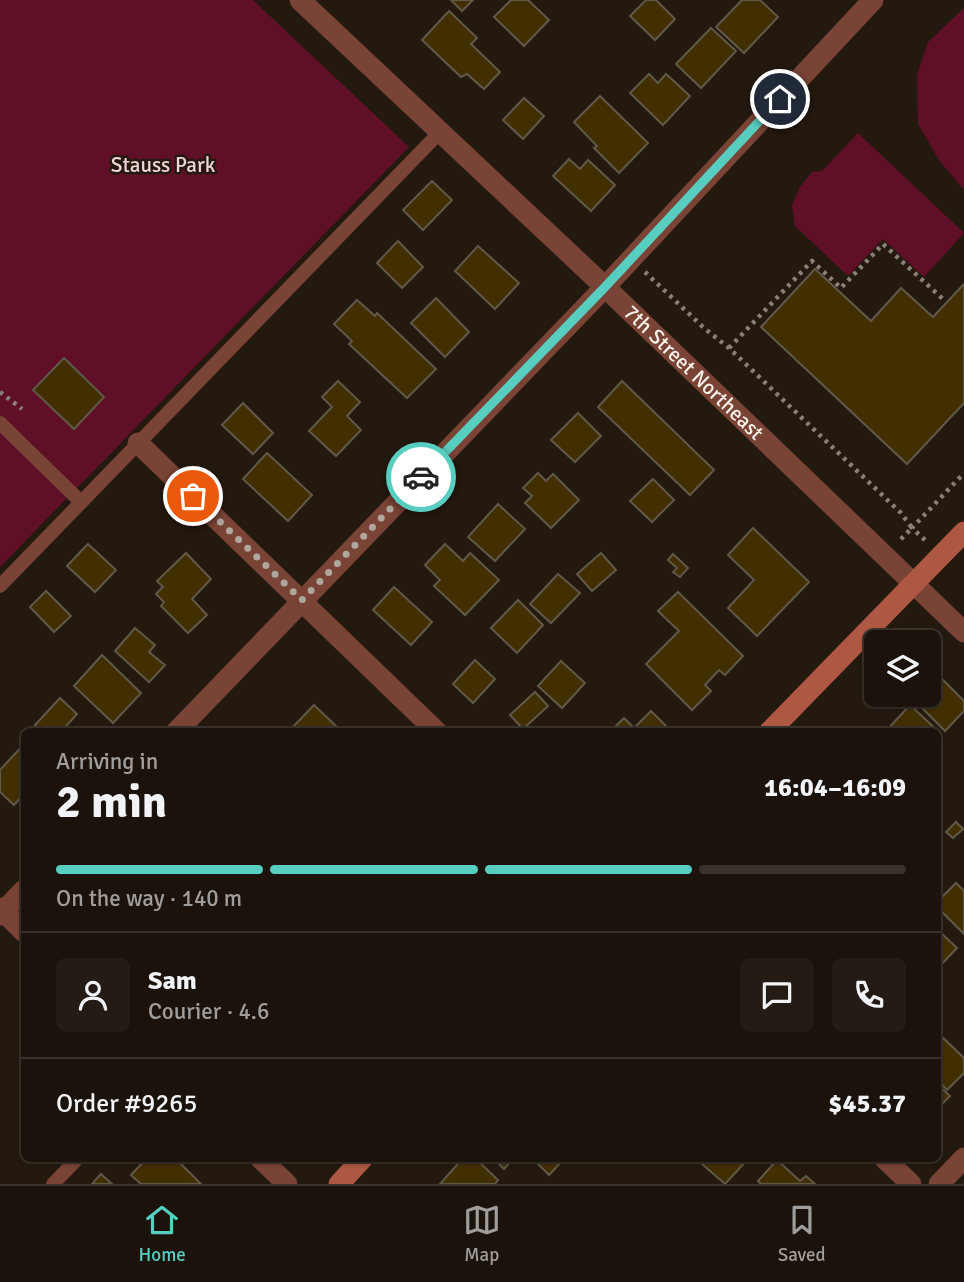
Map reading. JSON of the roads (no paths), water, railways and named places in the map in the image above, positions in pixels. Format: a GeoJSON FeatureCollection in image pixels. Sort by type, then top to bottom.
{"type":"FeatureCollection","features":[{"type":"Feature","properties":{"kind":"street"},"geometry":{"type":"LineString","coordinates":[[180,728],[605,287],[873,0]]}},
{"type":"Feature","properties":{"kind":"street","name":"7th Street Northeast"},"geometry":{"type":"LineString","coordinates":[[312,4],[440,132],[964,632]]}},
{"type":"Feature","properties":{"kind":"street"},"geometry":{"type":"LineString","coordinates":[[138,443],[433,728]]}},
{"type":"Feature","properties":{"kind":"street"},"geometry":{"type":"LineString","coordinates":[[773,728],[964,532]]}},
{"type":"Feature","properties":{"kind":"street"},"geometry":{"type":"LineString","coordinates":[[21,893],[1,912],[21,929]]}},
{"type":"Feature","properties":{"kind":"street"},"geometry":{"type":"LineString","coordinates":[[939,1184],[964,1158]]}},
{"type":"Feature","properties":{"kind":"street"},"geometry":{"type":"LineString","coordinates":[[264,1162],[287,1184]]}},
{"type":"Feature","properties":{"kind":"street"},"geometry":{"type":"LineString","coordinates":[[339,1184],[359,1162]]}},
{"type":"Feature","properties":{"kind":"street"},"geometry":{"type":"LineString","coordinates":[[888,1162],[911,1184]]}},
{"type":"Feature","properties":{"kind":"lane"},"geometry":{"type":"LineString","coordinates":[[0,586],[440,132]]}},
{"type":"Feature","properties":{"kind":"lane"},"geometry":{"type":"LineString","coordinates":[[0,424],[81,502]]}},
{"type":"Feature","properties":{"kind":"lane"},"geometry":{"type":"LineString","coordinates":[[53,1184],[74,1162]]}},
{"type":"Feature","properties":{"kind":"park label","name":"Stauss Park"},"geometry":{"type":"Point","coordinates":[163,165]}}]}
